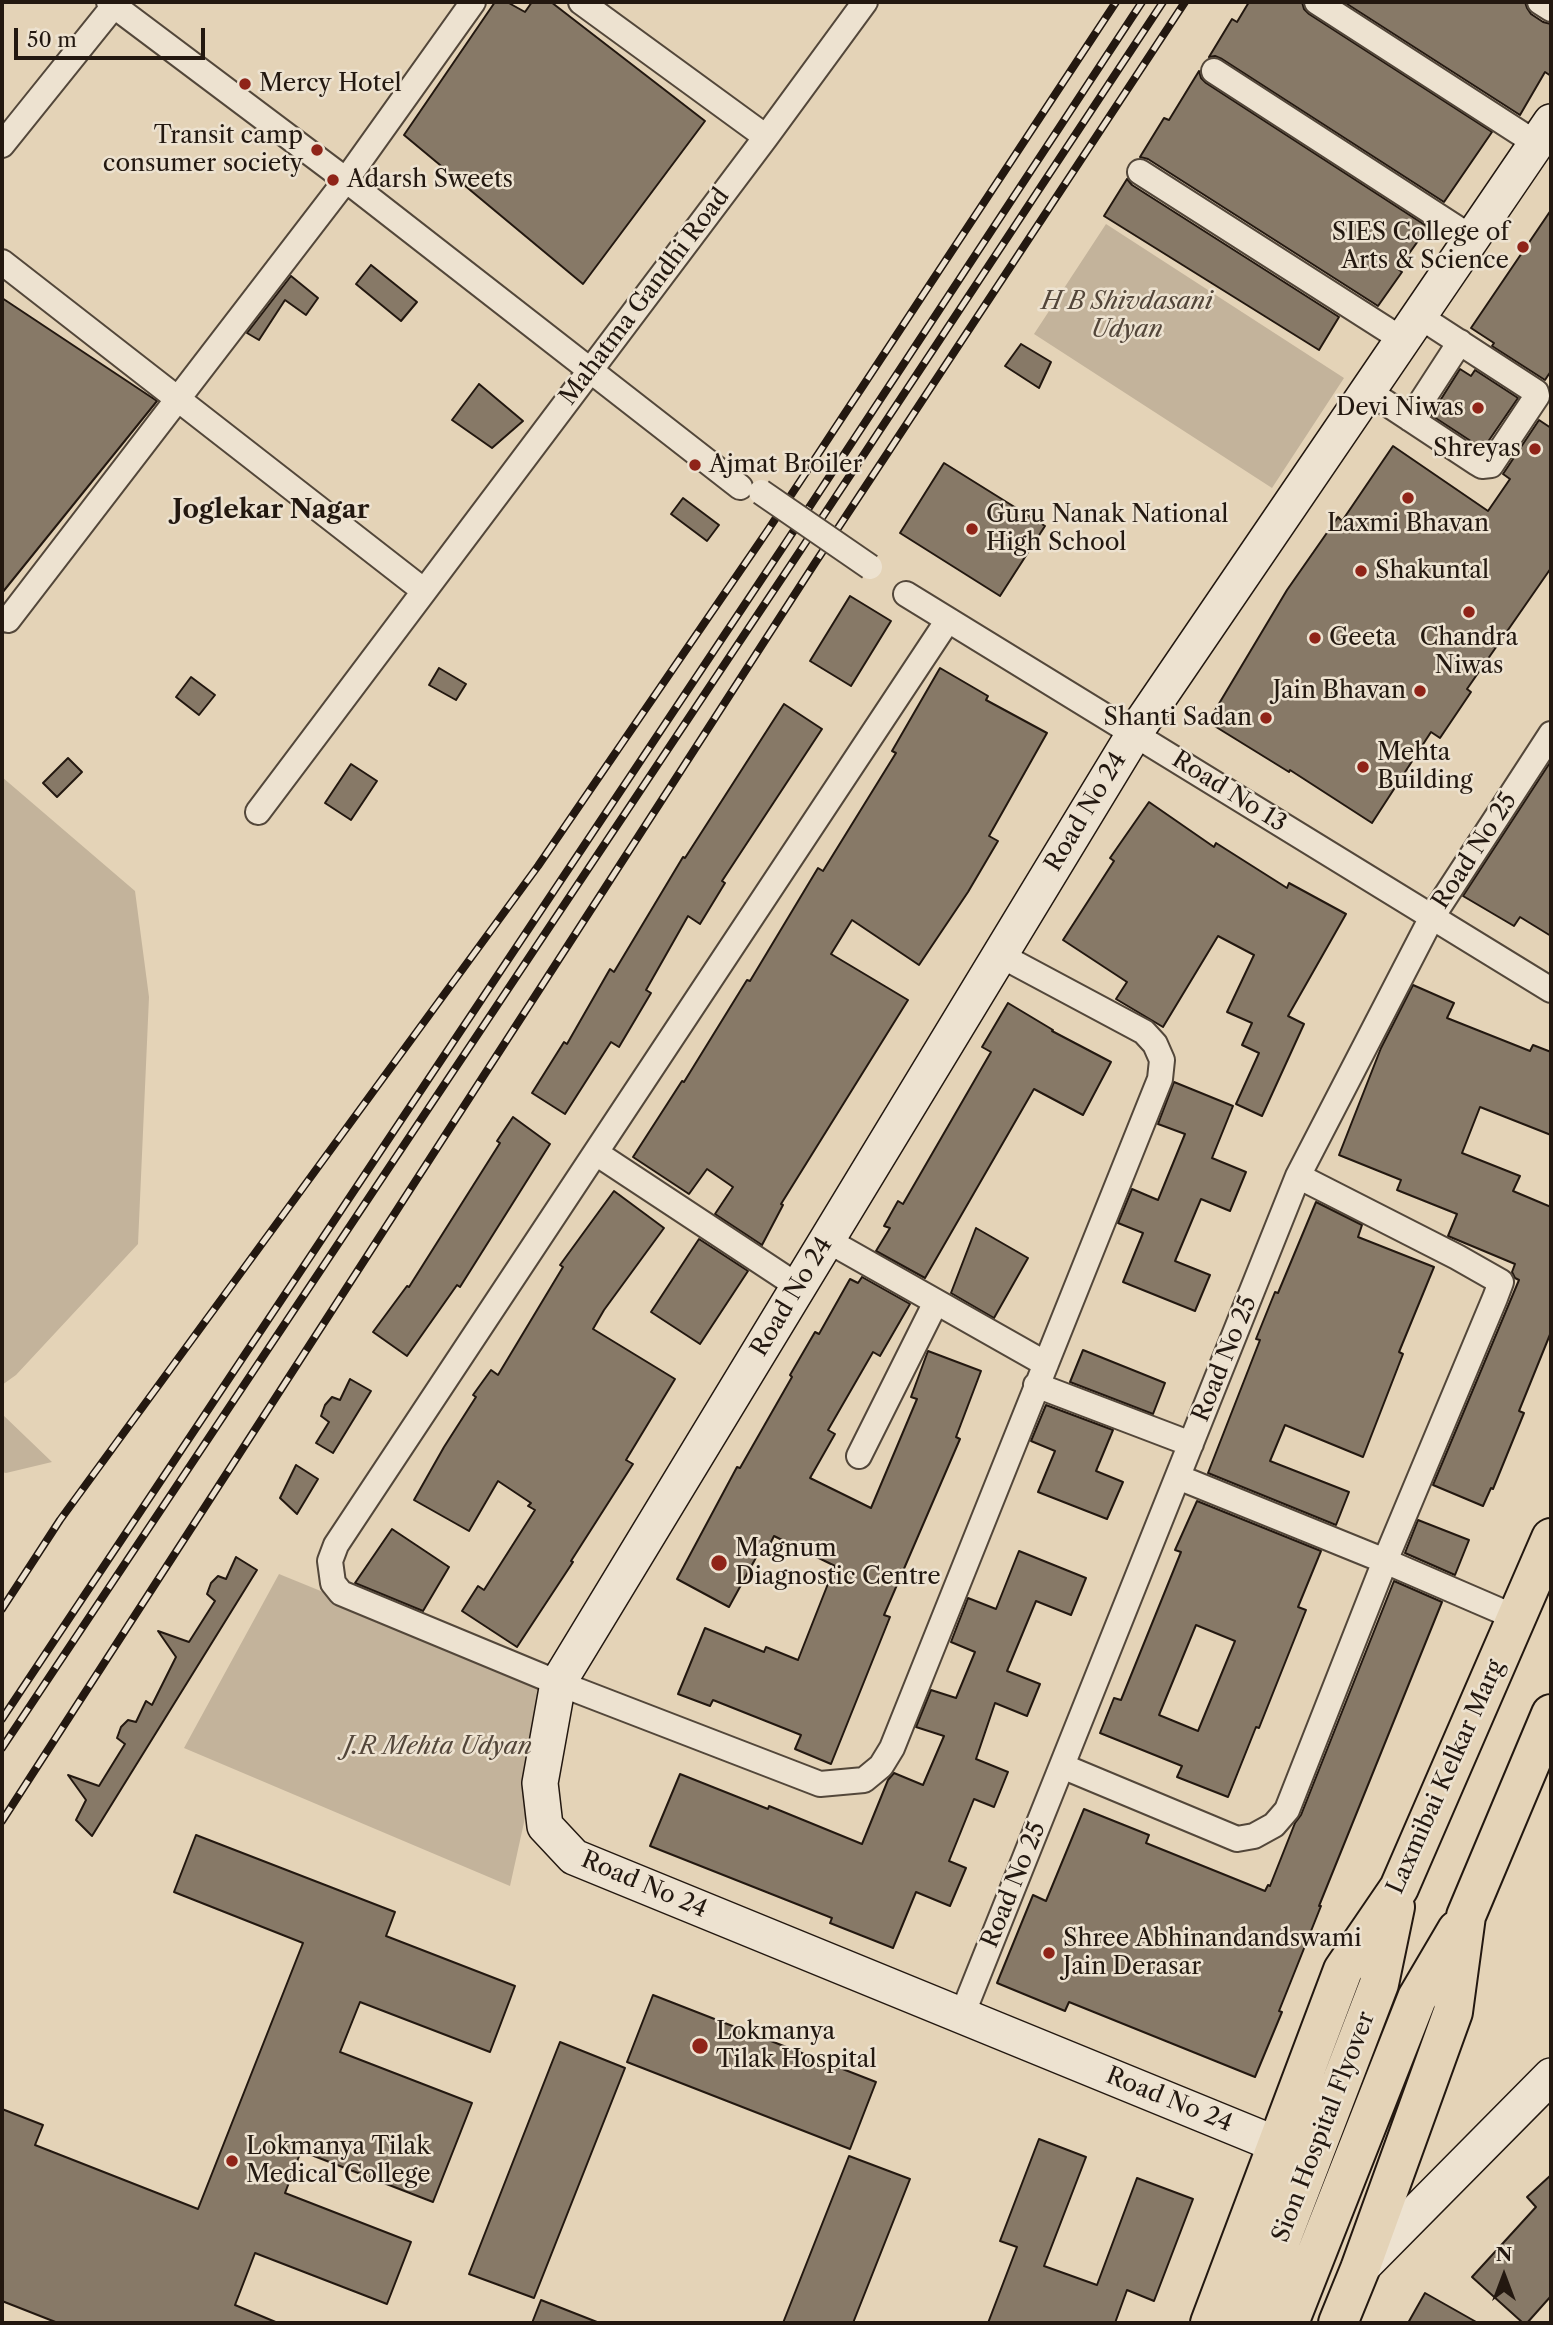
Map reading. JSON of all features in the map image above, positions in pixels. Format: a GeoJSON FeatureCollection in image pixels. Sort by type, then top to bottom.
{"type":"FeatureCollection","features":[{"type":"Feature","properties":{"kind":"highway","name":"Laxmibai Kelkar Marg"},"geometry":{"type":"LineString","coordinates":[[1210,2323],[1343,1970],[1399,1888],[1551,1538]]}},
{"type":"Feature","properties":{"kind":"highway"},"geometry":{"type":"LineString","coordinates":[[1338,2323],[1453,2012],[1466,1916],[1551,1714]]}},
{"type":"Feature","properties":{"kind":"highway","name":"Sion Hospital Flyover"},"geometry":{"type":"LineString","coordinates":[[1249,2323],[1379,1984],[1399,1888]]}},
{"type":"Feature","properties":{"kind":"highway","name":"Sion Hospital Flyover"},"geometry":{"type":"LineString","coordinates":[[1289,2323],[1417,1998],[1466,1916]]}},
{"type":"Feature","properties":{"kind":"street"},"geometry":{"type":"LineString","coordinates":[[8,620],[346,180],[473,2]]}},
{"type":"Feature","properties":{"kind":"street"},"geometry":{"type":"LineString","coordinates":[[581,2],[766,137]]}},
{"type":"Feature","properties":{"kind":"street","name":"Mahatma Gandhi Road"},"geometry":{"type":"LineString","coordinates":[[258,812],[865,2]]}},
{"type":"Feature","properties":{"kind":"street"},"geometry":{"type":"LineString","coordinates":[[1317,2],[1544,133]]}},
{"type":"Feature","properties":{"kind":"street"},"geometry":{"type":"LineString","coordinates":[[1540,2],[1551,9]]}},
{"type":"Feature","properties":{"kind":"street"},"geometry":{"type":"LineString","coordinates":[[2,145],[113,3],[590,370],[751,489],[870,566]]}},
{"type":"Feature","properties":{"kind":"street"},"geometry":{"type":"LineString","coordinates":[[1214,71],[1472,238]]}},
{"type":"Feature","properties":{"kind":"street","name":"Road No 24"},"geometry":{"type":"LineString","coordinates":[[1278,2145],[574,1857],[545,1826],[540,1783],[558,1683],[1134,734],[1544,133]]}},
{"type":"Feature","properties":{"kind":"street"},"geometry":{"type":"LineString","coordinates":[[1140,172],[1411,328],[1460,342],[1531,388],[1537,396],[1491,466],[1488,466],[1477,463],[1368,391]]}},
{"type":"Feature","properties":{"kind":"street"},"geometry":{"type":"LineString","coordinates":[[2,262],[423,590]]}},
{"type":"Feature","properties":{"kind":"street"},"geometry":{"type":"LineString","coordinates":[[1410,419],[1460,342]]}},
{"type":"Feature","properties":{"kind":"street","name":"Road No 13"},"geometry":{"type":"LineString","coordinates":[[906,594],[1551,990]]}},
{"type":"Feature","properties":{"kind":"street"},"geometry":{"type":"LineString","coordinates":[[948,620],[336,1545],[330,1561],[332,1583],[341,1593],[558,1683],[820,1784],[864,1780],[881,1766],[892,1748],[1160,1079],[1162,1060],[1155,1044],[1144,1032],[1000,955]]}},
{"type":"Feature","properties":{"kind":"street","name":"Road No 25"},"geometry":{"type":"LineString","coordinates":[[962,2015],[1298,1176],[1432,917],[1551,734]]}},
{"type":"Feature","properties":{"kind":"street"},"geometry":{"type":"LineString","coordinates":[[596,1153],[799,1287]]}},
{"type":"Feature","properties":{"kind":"street"},"geometry":{"type":"LineString","coordinates":[[1062,1766],[1237,1839],[1254,1836],[1274,1825],[1287,1810],[1385,1561],[1501,1282],[1298,1176]]}},
{"type":"Feature","properties":{"kind":"street"},"geometry":{"type":"LineString","coordinates":[[827,1240],[936,1302],[1041,1375],[1191,1444]]}},
{"type":"Feature","properties":{"kind":"street"},"geometry":{"type":"LineString","coordinates":[[859,1456],[936,1302]]}},
{"type":"Feature","properties":{"kind":"street"},"geometry":{"type":"LineString","coordinates":[[1178,1477],[1517,1618]]}},
{"type":"Feature","properties":{"kind":"street"},"geometry":{"type":"LineString","coordinates":[[1360,2269],[1551,2076]]}},
{"type":"Feature","properties":{"kind":"green space","name":"H B Shivdasani Udyan"},"geometry":{"type":"Polygon","coordinates":[[[1106,224],[1344,378],[1272,488],[1034,334],[1106,224]]]}},
{"type":"Feature","properties":{"kind":"green space"},"geometry":{"type":"Polygon","coordinates":[[[2,777],[135,891],[149,997],[138,1244],[16,1375],[2,1385],[2,777]]]}},
{"type":"Feature","properties":{"kind":"green space"},"geometry":{"type":"Polygon","coordinates":[[[2,1414],[52,1462],[2,1472],[2,1414]]]}},
{"type":"Feature","properties":{"kind":"green space","name":"J.R Mehta Udyan"},"geometry":{"type":"Polygon","coordinates":[[[279,1574],[554,1686],[510,1886],[184,1748],[279,1574]]]}},
{"type":"Feature","properties":{"kind":"building"},"geometry":{"type":"Polygon","coordinates":[[[495,2],[507,2],[525,12],[532,2],[551,2],[705,121],[583,284],[404,135],[495,2]]]}},
{"type":"Feature","properties":{"kind":"building"},"geometry":{"type":"Polygon","coordinates":[[[1249,2],[1302,2],[1309,14],[1492,132],[1444,202],[1222,59],[1209,57],[1232,19],[1237,22],[1249,2]]]}},
{"type":"Feature","properties":{"kind":"building"},"geometry":{"type":"Polygon","coordinates":[[[1344,2],[1525,2],[1531,14],[1551,24],[1551,76],[1545,72],[1520,115],[1344,2]]]}},
{"type":"Feature","properties":{"kind":"building"},"geometry":{"type":"Polygon","coordinates":[[[1199,71],[1206,83],[1428,227],[1398,269],[1402,272],[1378,306],[1148,159],[1140,157],[1164,118],[1169,120],[1199,71]]]}},
{"type":"Feature","properties":{"kind":"building"},"geometry":{"type":"Polygon","coordinates":[[[1127,179],[1132,185],[1339,317],[1319,350],[1104,216],[1127,179]]]}},
{"type":"Feature","properties":{"kind":"building"},"geometry":{"type":"Polygon","coordinates":[[[1551,210],[1551,371],[1545,380],[1492,346],[1494,343],[1471,328],[1551,210]]]}},
{"type":"Feature","properties":{"kind":"building"},"geometry":{"type":"Polygon","coordinates":[[[371,265],[417,302],[401,321],[356,284],[371,265]]]}},
{"type":"Feature","properties":{"kind":"building"},"geometry":{"type":"Polygon","coordinates":[[[291,276],[318,298],[306,315],[285,300],[259,340],[247,333],[291,276]]]}},
{"type":"Feature","properties":{"kind":"building"},"geometry":{"type":"Polygon","coordinates":[[[2,298],[157,401],[2,593],[2,298]]]}},
{"type":"Feature","properties":{"kind":"building"},"geometry":{"type":"Polygon","coordinates":[[[1021,344],[1051,362],[1039,388],[1005,366],[1021,344]]]}},
{"type":"Feature","properties":{"kind":"building","name":"Devi Niwas"},"geometry":{"type":"Polygon","coordinates":[[[1460,369],[1471,376],[1475,370],[1518,398],[1483,449],[1431,415],[1460,369]]]}},
{"type":"Feature","properties":{"kind":"building"},"geometry":{"type":"Polygon","coordinates":[[[479,384],[523,421],[492,448],[452,420],[479,384]]]}},
{"type":"Feature","properties":{"kind":"building"},"geometry":{"type":"Polygon","coordinates":[[[1539,420],[1551,428],[1551,568],[1467,689],[1471,692],[1440,738],[1431,732],[1372,823],[1290,770],[1289,772],[1208,722],[1287,590],[1338,517],[1342,521],[1393,446],[1488,511],[1510,479],[1503,474],[1539,420]]]}},
{"type":"Feature","properties":{"kind":"building","name":"Guru Nanak National High School"},"geometry":{"type":"Polygon","coordinates":[[[944,463],[1045,526],[1000,596],[900,533],[944,463]]]}},
{"type":"Feature","properties":{"kind":"building"},"geometry":{"type":"Polygon","coordinates":[[[683,498],[719,525],[707,541],[671,514],[683,498]]]}},
{"type":"Feature","properties":{"kind":"building"},"geometry":{"type":"Polygon","coordinates":[[[850,596],[891,621],[851,686],[810,661],[850,596]]]}},
{"type":"Feature","properties":{"kind":"building"},"geometry":{"type":"Polygon","coordinates":[[[439,668],[466,684],[456,700],[429,685],[439,668]]]}},
{"type":"Feature","properties":{"kind":"building"},"geometry":{"type":"Polygon","coordinates":[[[940,668],[988,696],[986,700],[1047,733],[989,836],[998,841],[968,892],[919,965],[852,920],[831,954],[908,1000],[781,1204],[783,1205],[762,1245],[715,1214],[733,1187],[707,1169],[689,1194],[633,1157],[682,1081],[684,1082],[747,980],[750,981],[818,868],[823,871],[896,753],[892,751],[940,668]]]}},
{"type":"Feature","properties":{"kind":"building"},"geometry":{"type":"Polygon","coordinates":[[[191,677],[215,695],[199,715],[176,697],[191,677]]]}},
{"type":"Feature","properties":{"kind":"building"},"geometry":{"type":"Polygon","coordinates":[[[784,704],[822,729],[722,881],[725,883],[700,924],[688,916],[646,990],[651,993],[619,1047],[611,1042],[565,1114],[532,1093],[564,1042],[567,1044],[610,969],[614,972],[683,857],[685,858],[784,704]]]}},
{"type":"Feature","properties":{"kind":"building"},"geometry":{"type":"Polygon","coordinates":[[[68,758],[82,772],[57,797],[43,783],[68,758]]]}},
{"type":"Feature","properties":{"kind":"building"},"geometry":{"type":"Polygon","coordinates":[[[1551,761],[1551,936],[1520,917],[1514,926],[1463,896],[1551,761]]]}},
{"type":"Feature","properties":{"kind":"building"},"geometry":{"type":"Polygon","coordinates":[[[351,764],[377,781],[351,820],[325,803],[351,764]]]}},
{"type":"Feature","properties":{"kind":"building"},"geometry":{"type":"Polygon","coordinates":[[[1149,802],[1214,847],[1216,843],[1287,888],[1289,883],[1346,914],[1288,1016],[1304,1024],[1262,1116],[1236,1104],[1259,1053],[1242,1045],[1252,1023],[1227,1012],[1254,955],[1218,936],[1163,1027],[1116,999],[1127,982],[1063,940],[1114,861],[1110,858],[1149,802]]]}},
{"type":"Feature","properties":{"kind":"building"},"geometry":{"type":"Polygon","coordinates":[[[1413,985],[1454,1003],[1447,1018],[1530,1051],[1533,1045],[1551,1052],[1551,1135],[1480,1107],[1462,1153],[1520,1176],[1513,1191],[1551,1207],[1551,1332],[1519,1411],[1524,1413],[1493,1489],[1491,1488],[1483,1506],[1433,1485],[1519,1280],[1512,1272],[1515,1264],[1448,1236],[1457,1214],[1397,1190],[1401,1180],[1339,1155],[1381,1048],[1413,985]]]}},
{"type":"Feature","properties":{"kind":"building"},"geometry":{"type":"Polygon","coordinates":[[[1008,1003],[1052,1031],[1111,1062],[1083,1115],[1034,1089],[925,1278],[876,1251],[890,1228],[884,1226],[898,1201],[903,1204],[991,1052],[982,1047],[1008,1003]]]}},
{"type":"Feature","properties":{"kind":"building"},"geometry":{"type":"Polygon","coordinates":[[[1174,1082],[1233,1106],[1212,1158],[1246,1172],[1230,1211],[1201,1199],[1175,1261],[1210,1275],[1195,1311],[1123,1282],[1143,1233],[1118,1223],[1132,1189],[1158,1200],[1185,1134],[1158,1124],[1174,1082]]]}},
{"type":"Feature","properties":{"kind":"building"},"geometry":{"type":"Polygon","coordinates":[[[513,1117],[550,1144],[460,1287],[457,1285],[407,1356],[373,1332],[407,1286],[409,1287],[500,1143],[497,1141],[513,1117]]]}},
{"type":"Feature","properties":{"kind":"building"},"geometry":{"type":"Polygon","coordinates":[[[614,1191],[664,1228],[593,1329],[675,1379],[626,1460],[633,1464],[517,1647],[462,1611],[478,1586],[484,1590],[535,1510],[528,1506],[531,1503],[498,1481],[469,1531],[414,1500],[476,1397],[473,1395],[491,1370],[498,1375],[563,1267],[560,1265],[614,1191]]]}},
{"type":"Feature","properties":{"kind":"building"},"geometry":{"type":"Polygon","coordinates":[[[1316,1202],[1362,1225],[1358,1237],[1434,1267],[1399,1352],[1403,1354],[1363,1457],[1285,1425],[1270,1461],[1349,1492],[1336,1525],[1208,1473],[1260,1340],[1256,1339],[1316,1202]]]}},
{"type":"Feature","properties":{"kind":"building"},"geometry":{"type":"Polygon","coordinates":[[[976,1228],[1028,1258],[994,1318],[951,1293],[976,1228]]]}},
{"type":"Feature","properties":{"kind":"building"},"geometry":{"type":"Polygon","coordinates":[[[699,1239],[748,1271],[700,1344],[651,1312],[699,1239]]]}},
{"type":"Feature","properties":{"kind":"building"},"geometry":{"type":"Polygon","coordinates":[[[862,1277],[910,1304],[880,1356],[873,1352],[828,1430],[835,1434],[810,1478],[871,1508],[917,1399],[911,1397],[928,1351],[981,1371],[956,1437],[960,1439],[884,1615],[890,1617],[831,1764],[795,1749],[801,1735],[713,1700],[710,1706],[678,1694],[705,1628],[764,1652],[766,1647],[798,1660],[835,1566],[774,1536],[769,1546],[764,1543],[729,1607],[677,1579],[737,1467],[740,1468],[815,1332],[819,1334],[850,1279],[858,1283],[862,1277]]]}},
{"type":"Feature","properties":{"kind":"building"},"geometry":{"type":"Polygon","coordinates":[[[1083,1350],[1165,1383],[1153,1414],[1070,1382],[1083,1350]]]}},
{"type":"Feature","properties":{"kind":"building"},"geometry":{"type":"Polygon","coordinates":[[[350,1379],[371,1391],[333,1453],[316,1443],[329,1422],[321,1416],[332,1397],[340,1400],[350,1379]]]}},
{"type":"Feature","properties":{"kind":"building"},"geometry":{"type":"Polygon","coordinates":[[[1046,1405],[1113,1430],[1096,1471],[1123,1482],[1107,1519],[1038,1492],[1055,1451],[1031,1441],[1046,1405]]]}},
{"type":"Feature","properties":{"kind":"building"},"geometry":{"type":"Polygon","coordinates":[[[296,1465],[318,1479],[297,1514],[280,1498],[296,1465]]]}},
{"type":"Feature","properties":{"kind":"building"},"geometry":{"type":"Polygon","coordinates":[[[1197,1501],[1321,1551],[1298,1607],[1306,1610],[1228,1797],[1177,1777],[1182,1766],[1100,1733],[1114,1698],[1121,1700],[1181,1552],[1175,1550],[1197,1501]],[[1196,1625],[1159,1715],[1198,1731],[1235,1641],[1196,1625]]]}},
{"type":"Feature","properties":{"kind":"building"},"geometry":{"type":"Polygon","coordinates":[[[1418,1520],[1469,1540],[1455,1575],[1405,1553],[1418,1520]]]}},
{"type":"Feature","properties":{"kind":"building"},"geometry":{"type":"Polygon","coordinates":[[[392,1529],[449,1567],[423,1611],[355,1583],[392,1529]]]}},
{"type":"Feature","properties":{"kind":"building"},"geometry":{"type":"Polygon","coordinates":[[[1019,1551],[1086,1578],[1071,1615],[1036,1601],[1007,1671],[1040,1684],[1027,1716],[995,1703],[976,1759],[1008,1772],[994,1807],[974,1799],[949,1861],[966,1868],[950,1906],[916,1892],[893,1948],[830,1923],[832,1918],[650,1846],[680,1774],[862,1844],[888,1780],[894,1773],[923,1785],[944,1736],[916,1727],[931,1690],[956,1698],[975,1652],[951,1642],[968,1598],[996,1609],[1019,1551]]]}},
{"type":"Feature","properties":{"kind":"building"},"geometry":{"type":"Polygon","coordinates":[[[236,1557],[257,1570],[92,1836],[76,1820],[86,1800],[68,1775],[99,1786],[125,1744],[117,1738],[121,1727],[128,1720],[136,1722],[146,1701],[152,1705],[176,1657],[158,1631],[189,1642],[215,1601],[207,1594],[211,1583],[218,1576],[226,1579],[236,1557]]]}},
{"type":"Feature","properties":{"kind":"building"},"geometry":{"type":"Polygon","coordinates":[[[1394,1581],[1442,1602],[1319,1906],[1279,2011],[1282,2012],[1255,2077],[1069,2002],[1065,2011],[997,1983],[1033,1895],[1046,1901],[1084,1809],[1149,1835],[1146,1843],[1265,1891],[1268,1885],[1270,1886],[1394,1581]]]}},
{"type":"Feature","properties":{"kind":"building"},"geometry":{"type":"Polygon","coordinates":[[[196,1835],[395,1912],[386,1936],[515,1986],[490,2052],[360,2002],[340,2052],[472,2103],[433,2202],[301,2151],[285,2193],[411,2242],[387,2304],[255,2253],[235,2305],[278,2323],[58,2323],[2,2301],[2,2109],[43,2125],[35,2145],[198,2209],[303,1943],[174,1892],[196,1835]]]}},
{"type":"Feature","properties":{"kind":"building"},"geometry":{"type":"Polygon","coordinates":[[[653,1995],[876,2082],[850,2149],[627,2062],[653,1995]]]}},
{"type":"Feature","properties":{"kind":"building"},"geometry":{"type":"Polygon","coordinates":[[[560,2042],[625,2068],[534,2298],[469,2274],[560,2042]]]}},
{"type":"Feature","properties":{"kind":"building"},"geometry":{"type":"Polygon","coordinates":[[[1039,2139],[1086,2157],[1044,2266],[1097,2285],[1137,2178],[1193,2199],[1154,2301],[1127,2290],[1115,2323],[988,2323],[1017,2247],[1000,2241],[1039,2139]]]}},
{"type":"Feature","properties":{"kind":"building"},"geometry":{"type":"Polygon","coordinates":[[[849,2156],[910,2179],[853,2323],[783,2323],[849,2156]]]}},
{"type":"Feature","properties":{"kind":"building"},"geometry":{"type":"Polygon","coordinates":[[[1551,2175],[1551,2296],[1527,2323],[1523,2323],[1472,2277],[1536,2207],[1527,2197],[1551,2175]]]}},
{"type":"Feature","properties":{"kind":"building"},"geometry":{"type":"Polygon","coordinates":[[[1425,2293],[1478,2323],[1408,2323],[1425,2293]]]}},
{"type":"Feature","properties":{"kind":"building"},"geometry":{"type":"Polygon","coordinates":[[[541,2300],[597,2322],[597,2323],[532,2323],[541,2300]]]}},
{"type":"Feature","properties":{"kind":"railway"},"geometry":{"type":"LineString","coordinates":[[2,1609],[60,1520],[538,866],[768,530],[1116,2]]}},
{"type":"Feature","properties":{"kind":"railway"},"geometry":{"type":"LineString","coordinates":[[2,1719],[787,541],[1142,2]]}},
{"type":"Feature","properties":{"kind":"railway"},"geometry":{"type":"LineString","coordinates":[[2,1748],[1163,2]]}},
{"type":"Feature","properties":{"kind":"railway"},"geometry":{"type":"LineString","coordinates":[[2,1821],[815,563],[1185,2]]}},
{"type":"Feature","properties":{"kind":"place","name":"Mercy Hotel"},"geometry":{"type":"Point","coordinates":[245,84]}},
{"type":"Feature","properties":{"kind":"place","name":"Transit camp consumer society"},"geometry":{"type":"Point","coordinates":[317,150]}},
{"type":"Feature","properties":{"kind":"place","name":"Adarsh Sweets"},"geometry":{"type":"Point","coordinates":[333,180]}},
{"type":"Feature","properties":{"kind":"place","name":"SIES College of Arts & Science"},"geometry":{"type":"Point","coordinates":[1523,247]}},
{"type":"Feature","properties":{"kind":"place","name":"Devi Niwas"},"geometry":{"type":"Point","coordinates":[1478,408]}},
{"type":"Feature","properties":{"kind":"place","name":"Shreyas"},"geometry":{"type":"Point","coordinates":[1535,449]}},
{"type":"Feature","properties":{"kind":"place","name":"Ajmat Broiler"},"geometry":{"type":"Point","coordinates":[695,465]}},
{"type":"Feature","properties":{"kind":"place","name":"Laxmi Bhavan"},"geometry":{"type":"Point","coordinates":[1408,498]}},
{"type":"Feature","properties":{"kind":"place","name":"Guru Nanak National High School"},"geometry":{"type":"Point","coordinates":[972,529]}},
{"type":"Feature","properties":{"kind":"place","name":"Shakuntal"},"geometry":{"type":"Point","coordinates":[1361,571]}},
{"type":"Feature","properties":{"kind":"place","name":"Chandra Niwas"},"geometry":{"type":"Point","coordinates":[1469,612]}},
{"type":"Feature","properties":{"kind":"place","name":"Geeta"},"geometry":{"type":"Point","coordinates":[1315,638]}},
{"type":"Feature","properties":{"kind":"place","name":"Jain Bhavan"},"geometry":{"type":"Point","coordinates":[1420,691]}},
{"type":"Feature","properties":{"kind":"place","name":"Shanti Sadan"},"geometry":{"type":"Point","coordinates":[1266,718]}},
{"type":"Feature","properties":{"kind":"place","name":"Mehta Building"},"geometry":{"type":"Point","coordinates":[1363,767]}},
{"type":"Feature","properties":{"kind":"place","name":"Magnum Diagnostic Centre"},"geometry":{"type":"Point","coordinates":[719,1563]}},
{"type":"Feature","properties":{"kind":"place","name":"Shree Abhinandandswami Jain Derasar"},"geometry":{"type":"Point","coordinates":[1049,1953]}},
{"type":"Feature","properties":{"kind":"place","name":"Lokmanya Tilak Hospital"},"geometry":{"type":"Point","coordinates":[700,2046]}},
{"type":"Feature","properties":{"kind":"place","name":"Lokmanya Tilak Medical College"},"geometry":{"type":"Point","coordinates":[232,2161]}},
{"type":"Feature","properties":{"kind":"district","name":"Joglekar Nagar"},"geometry":{"type":"Point","coordinates":[271,510]}}]}
